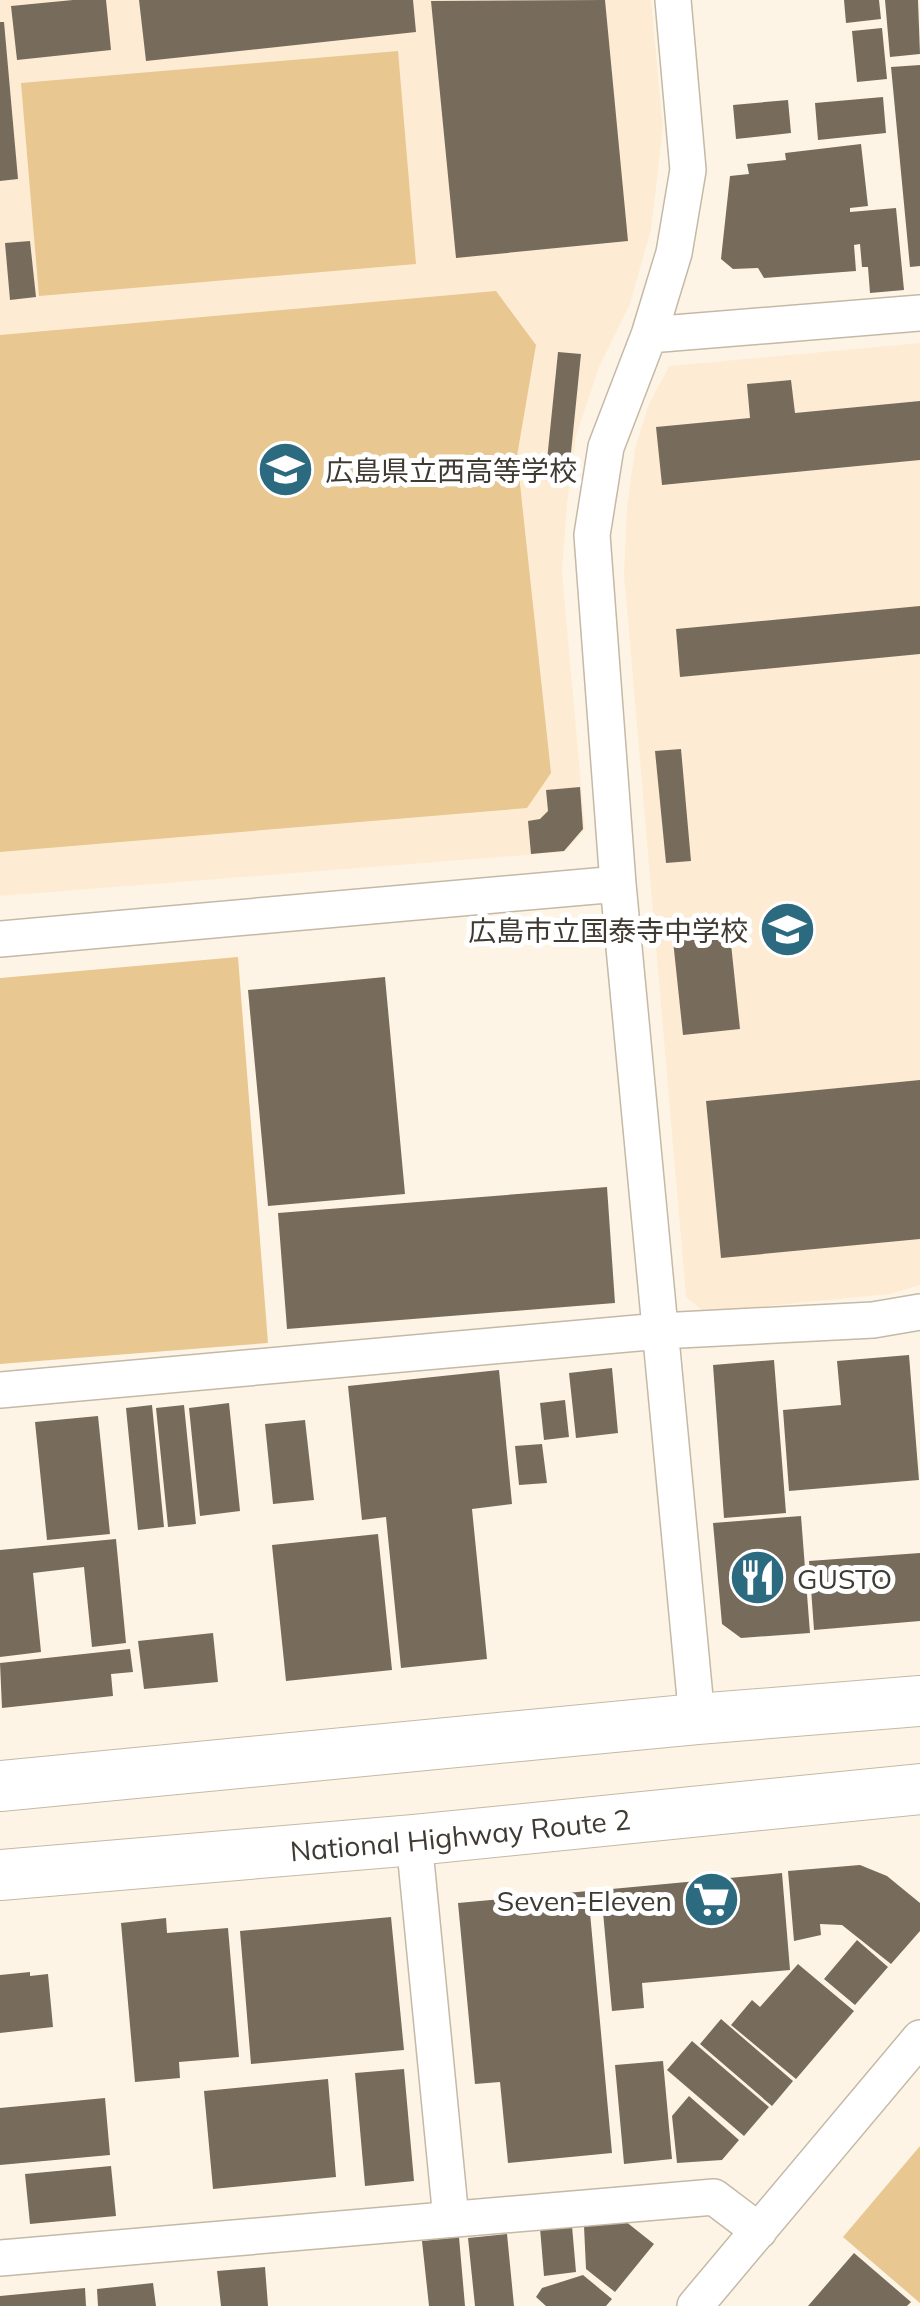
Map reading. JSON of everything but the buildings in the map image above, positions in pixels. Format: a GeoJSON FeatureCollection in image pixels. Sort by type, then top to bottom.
{"type":"FeatureCollection","features":[{"type":"Feature","properties":{"kind":"highway"},"geometry":{"type":"LineString","coordinates":[[0,1786],[920,1701]]}},
{"type":"Feature","properties":{"kind":"highway","name":"National Highway Route 2"},"geometry":{"type":"LineString","coordinates":[[0,1875],[414,1840],[920,1789]]}},
{"type":"Feature","properties":{"kind":"street"},"geometry":{"type":"LineString","coordinates":[[672,0],[688,170],[674,253],[606,447],[592,535],[618,884],[697,1719]]}},
{"type":"Feature","properties":{"kind":"street"},"geometry":{"type":"LineString","coordinates":[[648,335],[920,313]]}},
{"type":"Feature","properties":{"kind":"street"},"geometry":{"type":"LineString","coordinates":[[0,939],[618,884]]}},
{"type":"Feature","properties":{"kind":"street"},"geometry":{"type":"LineString","coordinates":[[0,1390],[660,1331],[873,1320],[920,1312]]}},
{"type":"Feature","properties":{"kind":"street"},"geometry":{"type":"LineString","coordinates":[[803,1802],[906,1808],[920,1813]]}},
{"type":"Feature","properties":{"kind":"street"},"geometry":{"type":"LineString","coordinates":[[414,1840],[450,2219]]}},
{"type":"Feature","properties":{"kind":"street"},"geometry":{"type":"LineString","coordinates":[[695,2306],[920,2038]]}},
{"type":"Feature","properties":{"kind":"street"},"geometry":{"type":"LineString","coordinates":[[0,2258],[714,2197],[759,2231]]}},
{"type":"Feature","properties":{"kind":"shaded area","name":"広島県立西高等学校"},"geometry":{"type":"Polygon","coordinates":[[[0,0],[651,0],[663,128],[651,230],[630,304],[599,367],[576,436],[567,504],[562,571],[585,829],[565,852],[0,896],[0,0]]]}},
{"type":"Feature","properties":{"kind":"shaded area"},"geometry":{"type":"Polygon","coordinates":[[[398,51],[416,264],[39,296],[21,83],[398,51]]]}},
{"type":"Feature","properties":{"kind":"shaded area"},"geometry":{"type":"Polygon","coordinates":[[[496,291],[536,345],[517,456],[551,773],[527,808],[0,852],[0,335],[496,291]]]}},
{"type":"Feature","properties":{"kind":"shaded area","name":"広島市立国泰寺中学校"},"geometry":{"type":"Polygon","coordinates":[[[920,343],[920,1285],[890,1294],[704,1312],[686,1297],[624,574],[635,449],[648,406],[669,366],[920,343]]]}},
{"type":"Feature","properties":{"kind":"shaded area"},"geometry":{"type":"Polygon","coordinates":[[[238,957],[268,1343],[0,1364],[0,978],[238,957]]]}},
{"type":"Feature","properties":{"kind":"shaded area"},"geometry":{"type":"Polygon","coordinates":[[[920,2146],[920,2303],[843,2237],[920,2146]]]}},
{"type":"Feature","properties":{"kind":"place","name":"広島県立西高等学校"},"geometry":{"type":"Point","coordinates":[286,470]}},
{"type":"Feature","properties":{"kind":"place","name":"広島市立国泰寺中学校"},"geometry":{"type":"Point","coordinates":[787,930]}},
{"type":"Feature","properties":{"kind":"place","name":"GUSTO"},"geometry":{"type":"Point","coordinates":[758,1578]}},
{"type":"Feature","properties":{"kind":"place","name":"Seven-Eleven"},"geometry":{"type":"Point","coordinates":[711,1900]}}]}
